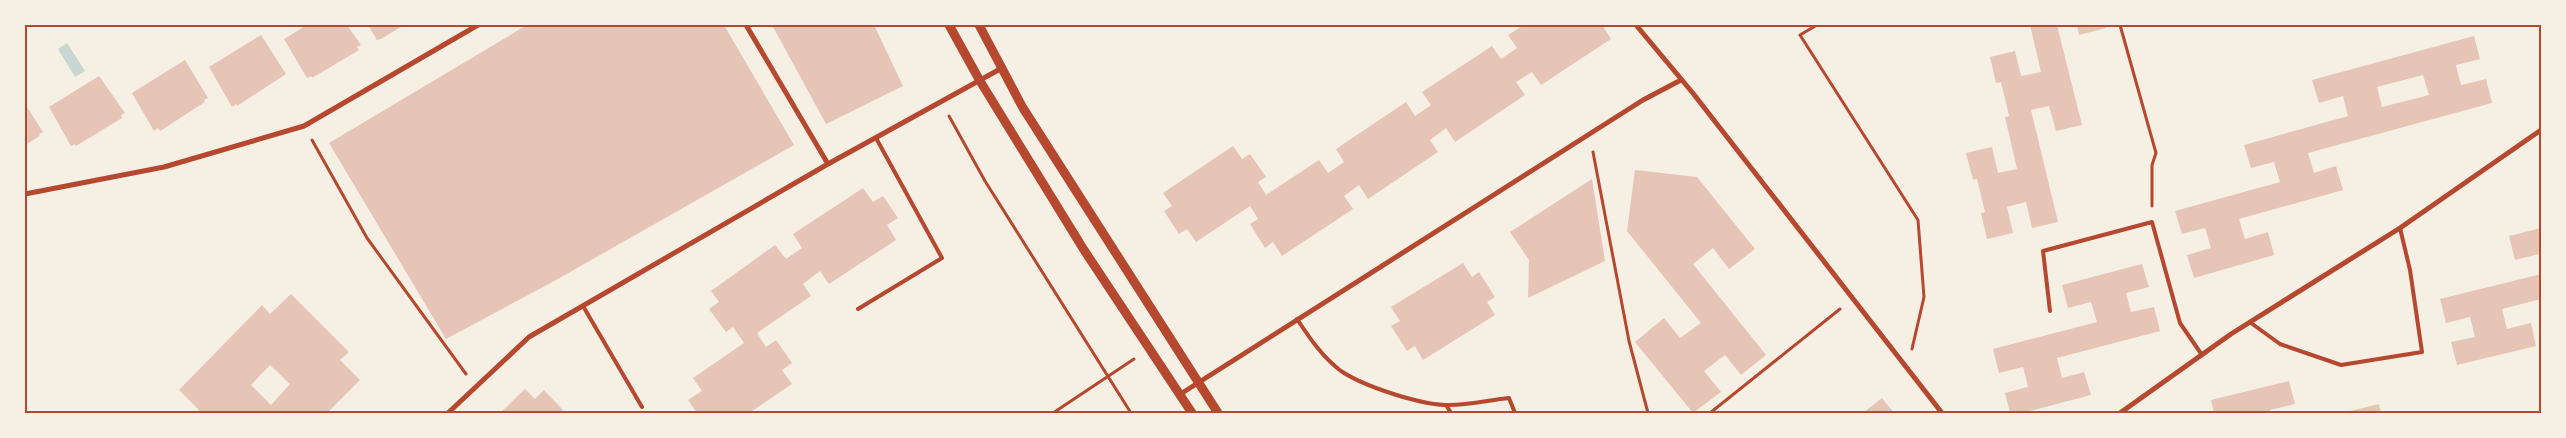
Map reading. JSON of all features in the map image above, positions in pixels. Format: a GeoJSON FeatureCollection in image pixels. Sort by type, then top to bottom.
{"type":"FeatureCollection","features":[{"type":"Feature","properties":{"kind":"street"},"geometry":{"type":"LineString","coordinates":[[25,194],[164,167],[304,126],[478,25]]}},
{"type":"Feature","properties":{"kind":"street"},"geometry":{"type":"LineString","coordinates":[[746,25],[828,164]]}},
{"type":"Feature","properties":{"kind":"street"},"geometry":{"type":"LineString","coordinates":[[949,25],[980,81],[1084,250],[1192,413]]}},
{"type":"Feature","properties":{"kind":"street"},"geometry":{"type":"LineString","coordinates":[[979,25],[1023,108],[1218,413]]}},
{"type":"Feature","properties":{"kind":"street"},"geometry":{"type":"LineString","coordinates":[[1636,25],[1942,413]]}},
{"type":"Feature","properties":{"kind":"street"},"geometry":{"type":"LineString","coordinates":[[448,413],[529,337],[828,164],[1002,68]]}},
{"type":"Feature","properties":{"kind":"street"},"geometry":{"type":"LineString","coordinates":[[1180,395],[1197,382],[1643,100],[1681,80]]}},
{"type":"Feature","properties":{"kind":"street"},"geometry":{"type":"LineString","coordinates":[[2120,413],[2202,354],[2400,228],[2541,130]]}},
{"type":"Feature","properties":{"kind":"lane"},"geometry":{"type":"LineString","coordinates":[[858,309],[942,258],[876,138]]}},
{"type":"Feature","properties":{"kind":"lane"},"geometry":{"type":"LineString","coordinates":[[2050,311],[2043,251],[2152,222],[2180,323],[2202,354]]}},
{"type":"Feature","properties":{"kind":"lane"},"geometry":{"type":"LineString","coordinates":[[2251,323],[2280,344],[2341,365],[2422,352],[2410,270],[2400,228]]}},
{"type":"Feature","properties":{"kind":"lane"},"geometry":{"type":"LineString","coordinates":[[584,306],[642,406]]}},
{"type":"Feature","properties":{"kind":"lane"},"geometry":{"type":"LineString","coordinates":[[1297,319],[1313,343],[1341,371],[1409,400],[1446,405],[1509,398],[1515,413]]}},
{"type":"Feature","properties":{"kind":"lane"},"geometry":{"type":"LineString","coordinates":[[1446,405],[1451,413]]}},
{"type":"Feature","properties":{"kind":"path"},"geometry":{"type":"LineString","coordinates":[[1817,25],[1800,35],[1918,220],[1924,297],[1908,370]]}},
{"type":"Feature","properties":{"kind":"path"},"geometry":{"type":"LineString","coordinates":[[2120,25],[2156,153],[2152,165],[2152,222]]}},
{"type":"Feature","properties":{"kind":"path"},"geometry":{"type":"LineString","coordinates":[[942,102],[985,181],[1107,378],[1131,413]]}},
{"type":"Feature","properties":{"kind":"path"},"geometry":{"type":"LineString","coordinates":[[304,126],[368,238],[475,386]]}},
{"type":"Feature","properties":{"kind":"path"},"geometry":{"type":"LineString","coordinates":[[1590,135],[1628,340],[1648,413]]}},
{"type":"Feature","properties":{"kind":"path"},"geometry":{"type":"LineString","coordinates":[[1710,413],[1852,299]]}},
{"type":"Feature","properties":{"kind":"path"},"geometry":{"type":"LineString","coordinates":[[1053,413],[1149,349]]}},
{"type":"Feature","properties":{"kind":"shaded area"},"geometry":{"type":"Polygon","coordinates":[[[67,43],[85,71],[75,77],[58,49],[67,43]]]}},
{"type":"Feature","properties":{"kind":"building"},"geometry":{"type":"Polygon","coordinates":[[[307,25],[347,25],[361,45],[357,47],[359,50],[312,78],[312,76],[307,78],[284,39],[307,25]]]}},
{"type":"Feature","properties":{"kind":"building"},"geometry":{"type":"Polygon","coordinates":[[[368,25],[404,25],[377,40],[368,25]]]}},
{"type":"Feature","properties":{"kind":"building"},"geometry":{"type":"Polygon","coordinates":[[[527,25],[724,25],[794,145],[556,280],[446,339],[329,143],[527,25]]]}},
{"type":"Feature","properties":{"kind":"building"},"geometry":{"type":"Polygon","coordinates":[[[772,25],[874,25],[903,86],[826,124],[772,25]]]}},
{"type":"Feature","properties":{"kind":"building"},"geometry":{"type":"Polygon","coordinates":[[[1524,25],[1602,25],[1611,39],[1541,85],[1532,72],[1516,82],[1525,95],[1455,142],[1446,128],[1430,140],[1438,152],[1368,199],[1359,185],[1344,196],[1353,209],[1282,256],[1273,242],[1265,248],[1250,224],[1258,219],[1250,206],[1196,242],[1187,229],[1179,234],[1164,211],[1172,206],[1163,193],[1233,146],[1242,159],[1250,154],[1266,177],[1258,182],[1266,195],[1319,160],[1328,173],[1344,162],[1336,149],[1406,102],[1415,116],[1431,105],[1422,92],[1492,46],[1501,59],[1517,48],[1508,35],[1524,25]]]}},
{"type":"Feature","properties":{"kind":"building"},"geometry":{"type":"Polygon","coordinates":[[[2030,25],[2057,25],[2082,125],[2056,131],[2049,106],[2031,110],[2058,222],[2032,228],[2026,202],[2007,207],[2013,233],[1987,239],[1981,213],[1985,212],[1977,179],[1973,180],[1966,153],[1992,147],[1998,173],[2017,169],[2005,117],[2009,116],[2001,82],[1996,83],[1990,57],[2015,51],[2021,76],[2041,72],[2030,25]]]}},
{"type":"Feature","properties":{"kind":"building"},"geometry":{"type":"Polygon","coordinates":[[[2077,25],[2105,25],[2106,28],[2079,35],[2077,25]]]}},
{"type":"Feature","properties":{"kind":"building"},"geometry":{"type":"Polygon","coordinates":[[[261,35],[286,74],[237,106],[236,104],[232,107],[209,67],[261,35]]]}},
{"type":"Feature","properties":{"kind":"building"},"geometry":{"type":"Polygon","coordinates":[[[2474,36],[2480,59],[2456,65],[2461,85],[2486,79],[2492,103],[2308,153],[2314,173],[2336,166],[2343,190],[2239,219],[2245,239],[2268,232],[2274,255],[2194,278],[2187,255],[2211,248],[2205,228],[2182,234],[2175,211],[2280,182],[2274,162],[2251,168],[2244,145],[2348,116],[2343,96],[2319,103],[2312,80],[2474,36]],[[2423,75],[2377,87],[2382,107],[2429,95],[2423,75]]]}},
{"type":"Feature","properties":{"kind":"building"},"geometry":{"type":"Polygon","coordinates":[[[185,60],[208,98],[204,100],[205,102],[160,131],[158,128],[154,131],[132,93],[185,60]]]}},
{"type":"Feature","properties":{"kind":"building"},"geometry":{"type":"Polygon","coordinates":[[[99,76],[125,113],[121,115],[122,118],[76,146],[75,144],[71,146],[49,107],[99,76]]]}},
{"type":"Feature","properties":{"kind":"building"},"geometry":{"type":"Polygon","coordinates":[[[25,104],[43,132],[25,145],[25,104]]]}},
{"type":"Feature","properties":{"kind":"building"},"geometry":{"type":"Polygon","coordinates":[[[1635,170],[1697,177],[1755,249],[1729,269],[1713,248],[1693,264],[1766,355],[1741,375],[1725,355],[1704,371],[1721,392],[1693,413],[1635,342],[1664,318],[1680,338],[1701,323],[1627,231],[1635,170]]]}},
{"type":"Feature","properties":{"kind":"building"},"geometry":{"type":"Polygon","coordinates":[[[1592,179],[1605,261],[1528,298],[1529,260],[1510,232],[1592,179]]]}},
{"type":"Feature","properties":{"kind":"building"},"geometry":{"type":"Polygon","coordinates":[[[863,188],[873,202],[883,196],[898,218],[887,225],[896,240],[829,284],[820,271],[803,284],[811,296],[757,333],[766,347],[776,340],[792,363],[782,370],[792,384],[749,413],[697,413],[688,400],[702,391],[693,378],[744,343],[733,327],[726,332],[709,309],[719,302],[711,291],[775,245],[786,259],[802,248],[793,234],[863,188]]]}},
{"type":"Feature","properties":{"kind":"building"},"geometry":{"type":"Polygon","coordinates":[[[2541,228],[2541,259],[2539,254],[2515,260],[2509,236],[2541,228]]]}},
{"type":"Feature","properties":{"kind":"building"},"geometry":{"type":"Polygon","coordinates":[[[1463,263],[1472,277],[1479,272],[1495,297],[1487,302],[1495,315],[1423,360],[1415,346],[1407,351],[1391,326],[1400,321],[1391,307],[1463,263]]]}},
{"type":"Feature","properties":{"kind":"building"},"geometry":{"type":"Polygon","coordinates":[[[2142,264],[2149,287],[2126,293],[2131,312],[2154,307],[2160,331],[2057,358],[2062,378],[2084,372],[2091,395],[2022,413],[2010,413],[2005,393],[2028,387],[2023,367],[1999,373],[1993,349],[2097,322],[2091,302],[2068,308],[2062,285],[2142,264]]]}},
{"type":"Feature","properties":{"kind":"building"},"geometry":{"type":"Polygon","coordinates":[[[2541,274],[2541,299],[2502,309],[2507,329],[2531,323],[2536,346],[2457,365],[2451,342],[2475,337],[2470,317],[2446,323],[2440,299],[2541,274]]]}},
{"type":"Feature","properties":{"kind":"building"},"geometry":{"type":"Polygon","coordinates":[[[291,294],[349,352],[340,360],[360,380],[327,413],[196,413],[199,410],[179,390],[262,305],[270,314],[291,294]],[[270,365],[251,385],[271,405],[290,384],[270,365]]]}},
{"type":"Feature","properties":{"kind":"building"},"geometry":{"type":"Polygon","coordinates":[[[2289,381],[2295,404],[2270,410],[2270,413],[2214,413],[2211,400],[2289,381]]]}},
{"type":"Feature","properties":{"kind":"building"},"geometry":{"type":"Polygon","coordinates":[[[525,389],[535,399],[544,390],[563,410],[560,413],[500,413],[525,389]]]}},
{"type":"Feature","properties":{"kind":"building"},"geometry":{"type":"Polygon","coordinates":[[[1882,398],[1894,413],[1863,413],[1882,398]]]}},
{"type":"Feature","properties":{"kind":"building"},"geometry":{"type":"Polygon","coordinates":[[[2379,404],[2381,413],[2346,413],[2346,412],[2379,404]]]}}]}
